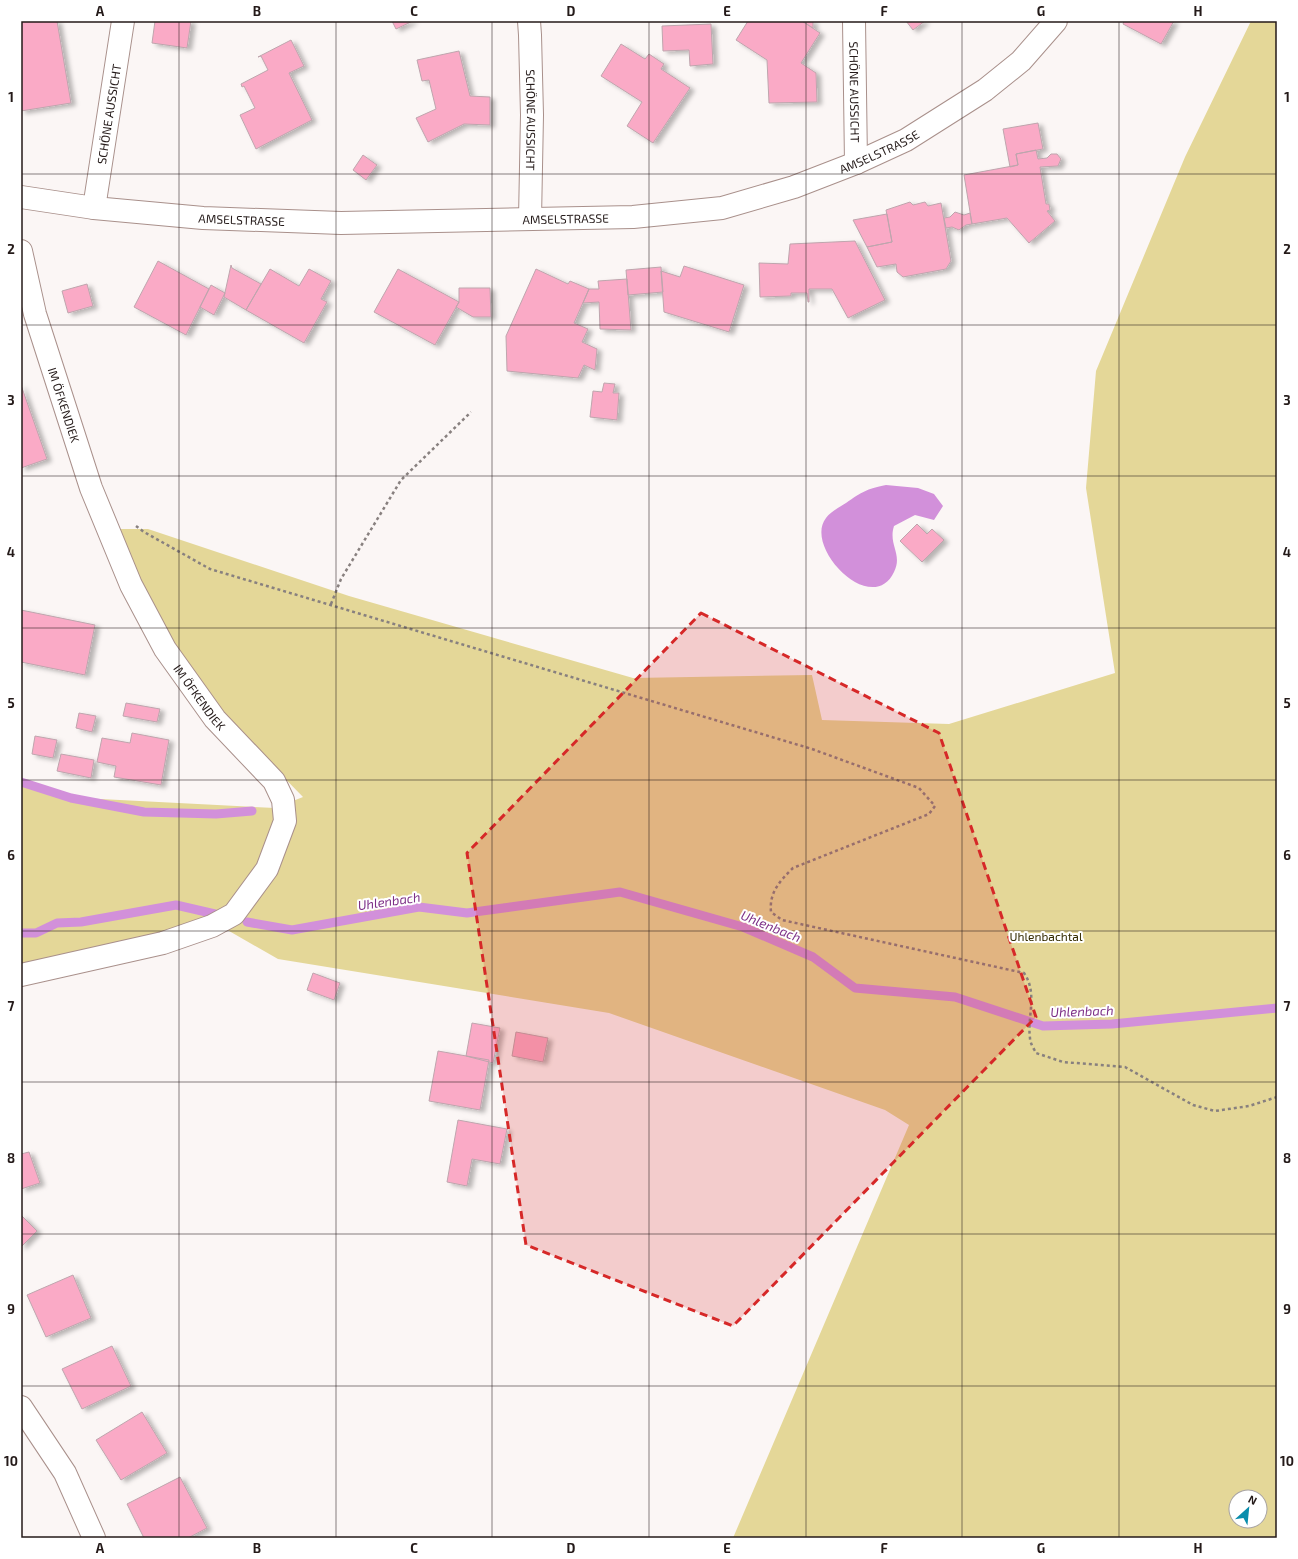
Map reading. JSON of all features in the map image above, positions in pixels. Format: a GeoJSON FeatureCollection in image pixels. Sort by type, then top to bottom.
{"type":"FeatureCollection","features":[{"type":"Feature","properties":{"kind":"street","name":"SCHÖNE AUSSICHT"},"geometry":{"type":"LineString","coordinates":[[94,208],[123,21]]}},
{"type":"Feature","properties":{"kind":"street","name":"SCHÖNE AUSSICHT"},"geometry":{"type":"LineString","coordinates":[[528,21],[530,35],[532,115],[530,219]]}},
{"type":"Feature","properties":{"kind":"street","name":"SCHÖNE AUSSICHT"},"geometry":{"type":"LineString","coordinates":[[854,21],[856,163]]}},
{"type":"Feature","properties":{"kind":"street","name":"AMSELSTRASSE"},"geometry":{"type":"LineString","coordinates":[[21,197],[94,208],[203,218],[341,223],[633,218],[722,208],[794,187],[856,163],[906,140],[985,90],[1022,61],[1056,21]]}},
{"type":"Feature","properties":{"kind":"street","name":"IM ÖFKENDIEK"},"geometry":{"type":"LineString","coordinates":[[21,251],[35,314],[91,488],[131,585],[166,649],[215,720],[274,781],[283,800],[285,821],[267,869],[234,914],[212,926],[163,943],[21,975]]}},
{"type":"Feature","properties":{"kind":"street"},"geometry":{"type":"LineString","coordinates":[[21,1407],[66,1473],[94,1538]]}},
{"type":"Feature","properties":{"kind":"path"},"geometry":{"type":"LineString","coordinates":[[331,604],[341,579],[401,480],[471,412]]}},
{"type":"Feature","properties":{"kind":"path"},"geometry":{"type":"LineString","coordinates":[[132,522],[144,532],[210,569],[812,749],[919,788],[936,806],[929,814],[792,868],[777,884],[770,901],[771,912],[782,920],[1024,973],[1029,980],[1032,1009],[1030,1039],[1036,1053],[1063,1062],[1124,1067],[1193,1105],[1214,1111],[1249,1106],[1277,1097]]}},
{"type":"Feature","properties":{"kind":"highlighted area"},"geometry":{"type":"Polygon","coordinates":[[[701,613],[939,733],[1036,1017],[733,1326],[526,1245],[467,853],[701,613]]]}},
{"type":"Feature","properties":{"kind":"green space","name":"Uhlenbachtal"},"geometry":{"type":"Polygon","coordinates":[[[1251,21],[1277,21],[1277,1538],[733,1538],[909,1125],[885,1110],[609,1013],[278,959],[210,920],[21,971],[21,781],[81,798],[275,808],[303,797],[217,709],[174,643],[114,529],[148,529],[349,596],[633,678],[812,675],[822,720],[949,724],[1115,673],[1086,488],[1096,371],[1185,157],[1251,21]]]}},
{"type":"Feature","properties":{"kind":"shaded area"},"geometry":{"type":"Polygon","coordinates":[[[886,485],[918,488],[934,494],[943,506],[934,520],[915,515],[894,526],[893,539],[897,560],[894,572],[884,584],[871,587],[857,583],[843,573],[832,560],[824,545],[821,531],[826,518],[833,512],[864,491],[886,485]]]}},
{"type":"Feature","properties":{"kind":"building"},"geometry":{"type":"Polygon","coordinates":[[[21,21],[57,21],[71,103],[21,111],[21,21]]]}},
{"type":"Feature","properties":{"kind":"building"},"geometry":{"type":"Polygon","coordinates":[[[155,21],[191,21],[187,48],[152,43],[155,21]]]}},
{"type":"Feature","properties":{"kind":"building"},"geometry":{"type":"Polygon","coordinates":[[[392,21],[413,21],[396,29],[392,21]]]}},
{"type":"Feature","properties":{"kind":"building"},"geometry":{"type":"Polygon","coordinates":[[[748,21],[802,21],[820,33],[801,63],[816,73],[817,102],[769,103],[767,60],[736,40],[748,21]]]}},
{"type":"Feature","properties":{"kind":"building"},"geometry":{"type":"Polygon","coordinates":[[[802,21],[813,21],[813,28],[802,21]]]}},
{"type":"Feature","properties":{"kind":"building"},"geometry":{"type":"Polygon","coordinates":[[[906,21],[925,21],[913,30],[906,21]]]}},
{"type":"Feature","properties":{"kind":"building"},"geometry":{"type":"Polygon","coordinates":[[[1124,21],[1174,21],[1161,44],[1123,24],[1124,21]]]}},
{"type":"Feature","properties":{"kind":"building"},"geometry":{"type":"Polygon","coordinates":[[[711,24],[713,64],[690,66],[689,50],[663,51],[662,26],[711,24]]]}},
{"type":"Feature","properties":{"kind":"building"},"geometry":{"type":"Polygon","coordinates":[[[291,40],[304,66],[289,73],[312,120],[256,149],[240,115],[255,108],[244,86],[242,87],[241,84],[268,70],[261,56],[258,57],[291,40]]]}},
{"type":"Feature","properties":{"kind":"building"},"geometry":{"type":"Polygon","coordinates":[[[621,44],[645,59],[649,54],[664,64],[661,69],[690,88],[653,143],[627,126],[642,102],[601,76],[621,44]]]}},
{"type":"Feature","properties":{"kind":"building"},"geometry":{"type":"Polygon","coordinates":[[[459,51],[470,96],[490,97],[490,125],[464,124],[428,142],[416,118],[436,109],[429,80],[422,81],[417,60],[459,51]]]}},
{"type":"Feature","properties":{"kind":"building"},"geometry":{"type":"Polygon","coordinates":[[[1038,123],[1043,149],[1016,154],[1018,165],[1010,167],[1003,129],[1038,123]]]}},
{"type":"Feature","properties":{"kind":"building"},"geometry":{"type":"Polygon","coordinates":[[[1036,150],[1038,159],[1047,158],[1051,154],[1057,154],[1061,159],[1058,166],[1040,167],[1046,204],[1049,204],[1050,210],[1047,211],[1055,221],[1029,243],[1007,218],[972,224],[964,175],[1018,165],[1016,154],[1036,150]]]}},
{"type":"Feature","properties":{"kind":"building"},"geometry":{"type":"Polygon","coordinates":[[[363,155],[377,165],[366,180],[353,170],[363,155]]]}},
{"type":"Feature","properties":{"kind":"building"},"geometry":{"type":"Polygon","coordinates":[[[910,202],[913,205],[925,202],[928,206],[941,203],[951,261],[946,269],[903,277],[897,272],[896,264],[877,267],[867,247],[892,242],[886,210],[910,202]]]}},
{"type":"Feature","properties":{"kind":"building"},"geometry":{"type":"Polygon","coordinates":[[[955,212],[964,215],[970,213],[972,224],[966,225],[959,230],[952,227],[946,228],[944,218],[950,217],[955,212]]]}},
{"type":"Feature","properties":{"kind":"building"},"geometry":{"type":"Polygon","coordinates":[[[887,214],[892,242],[867,247],[853,220],[887,214]]]}},
{"type":"Feature","properties":{"kind":"building"},"geometry":{"type":"Polygon","coordinates":[[[855,241],[885,300],[848,318],[832,289],[809,289],[809,302],[807,293],[791,293],[791,296],[760,297],[759,263],[788,264],[790,244],[855,241]]]}},
{"type":"Feature","properties":{"kind":"building"},"geometry":{"type":"Polygon","coordinates":[[[158,261],[209,289],[186,335],[134,307],[158,261]]]}},
{"type":"Feature","properties":{"kind":"building"},"geometry":{"type":"Polygon","coordinates":[[[231,265],[232,268],[261,284],[246,310],[224,297],[231,265]]]}},
{"type":"Feature","properties":{"kind":"building"},"geometry":{"type":"Polygon","coordinates":[[[684,266],[744,285],[729,332],[664,312],[661,271],[680,277],[684,266]]]}},
{"type":"Feature","properties":{"kind":"building"},"geometry":{"type":"Polygon","coordinates":[[[661,267],[663,292],[628,295],[626,270],[661,267]]]}},
{"type":"Feature","properties":{"kind":"building"},"geometry":{"type":"Polygon","coordinates":[[[270,269],[299,286],[309,269],[331,281],[321,299],[327,302],[304,343],[246,310],[270,269]]]}},
{"type":"Feature","properties":{"kind":"building"},"geometry":{"type":"Polygon","coordinates":[[[398,269],[459,302],[435,345],[374,312],[398,269]]]}},
{"type":"Feature","properties":{"kind":"building"},"geometry":{"type":"Polygon","coordinates":[[[536,269],[568,284],[570,281],[589,289],[574,323],[588,329],[582,342],[597,349],[595,370],[584,365],[578,378],[507,371],[506,336],[536,269]]]}},
{"type":"Feature","properties":{"kind":"building"},"geometry":{"type":"Polygon","coordinates":[[[627,279],[631,330],[600,329],[599,302],[583,303],[589,289],[599,289],[598,281],[627,279]]]}},
{"type":"Feature","properties":{"kind":"building"},"geometry":{"type":"Polygon","coordinates":[[[87,284],[93,306],[68,313],[62,291],[87,284]]]}},
{"type":"Feature","properties":{"kind":"building"},"geometry":{"type":"Polygon","coordinates":[[[211,285],[225,293],[214,315],[200,307],[211,285]]]}},
{"type":"Feature","properties":{"kind":"building"},"geometry":{"type":"Polygon","coordinates":[[[459,288],[490,288],[491,317],[473,317],[456,307],[459,302],[459,288]]]}},
{"type":"Feature","properties":{"kind":"building"},"geometry":{"type":"Polygon","coordinates":[[[604,383],[615,384],[613,393],[619,393],[617,420],[590,417],[593,391],[602,392],[604,383]]]}},
{"type":"Feature","properties":{"kind":"building"},"geometry":{"type":"Polygon","coordinates":[[[21,385],[47,459],[21,468],[21,385]]]}},
{"type":"Feature","properties":{"kind":"building"},"geometry":{"type":"Polygon","coordinates":[[[917,524],[927,534],[932,529],[944,540],[922,562],[900,541],[917,524]]]}},
{"type":"Feature","properties":{"kind":"building"},"geometry":{"type":"Polygon","coordinates":[[[21,610],[95,625],[85,675],[21,662],[21,610]]]}},
{"type":"Feature","properties":{"kind":"building"},"geometry":{"type":"Polygon","coordinates":[[[126,703],[160,709],[157,722],[123,716],[126,703]]]}},
{"type":"Feature","properties":{"kind":"building"},"geometry":{"type":"Polygon","coordinates":[[[79,713],[96,716],[92,732],[76,728],[79,713]]]}},
{"type":"Feature","properties":{"kind":"building"},"geometry":{"type":"Polygon","coordinates":[[[132,733],[169,740],[161,785],[114,777],[116,766],[97,762],[102,738],[130,743],[132,733]]]}},
{"type":"Feature","properties":{"kind":"building"},"geometry":{"type":"Polygon","coordinates":[[[35,736],[57,740],[53,758],[32,754],[35,736]]]}},
{"type":"Feature","properties":{"kind":"building"},"geometry":{"type":"Polygon","coordinates":[[[61,754],[94,760],[91,778],[57,771],[61,754]]]}},
{"type":"Feature","properties":{"kind":"building"},"geometry":{"type":"Polygon","coordinates":[[[313,973],[340,983],[334,1000],[307,990],[313,973]]]}},
{"type":"Feature","properties":{"kind":"building"},"geometry":{"type":"Polygon","coordinates":[[[472,1023],[500,1028],[493,1063],[466,1056],[472,1023]]]}},
{"type":"Feature","properties":{"kind":"building"},"geometry":{"type":"Polygon","coordinates":[[[516,1032],[548,1038],[543,1062],[512,1056],[516,1032]]]}},
{"type":"Feature","properties":{"kind":"building"},"geometry":{"type":"Polygon","coordinates":[[[438,1051],[489,1060],[480,1110],[429,1101],[438,1051]]]}},
{"type":"Feature","properties":{"kind":"building"},"geometry":{"type":"Polygon","coordinates":[[[458,1120],[507,1129],[500,1164],[472,1159],[467,1186],[447,1182],[458,1120]]]}},
{"type":"Feature","properties":{"kind":"building"},"geometry":{"type":"Polygon","coordinates":[[[29,1152],[40,1183],[21,1189],[21,1154],[29,1152]]]}},
{"type":"Feature","properties":{"kind":"building"},"geometry":{"type":"Polygon","coordinates":[[[21,1215],[37,1231],[21,1247],[21,1215]]]}},
{"type":"Feature","properties":{"kind":"building"},"geometry":{"type":"Polygon","coordinates":[[[73,1275],[91,1318],[46,1337],[27,1295],[73,1275]]]}},
{"type":"Feature","properties":{"kind":"building"},"geometry":{"type":"Polygon","coordinates":[[[112,1346],[131,1386],[82,1409],[62,1369],[112,1346]]]}},
{"type":"Feature","properties":{"kind":"building"},"geometry":{"type":"Polygon","coordinates":[[[142,1412],[167,1453],[121,1480],[96,1440],[142,1412]]]}},
{"type":"Feature","properties":{"kind":"building"},"geometry":{"type":"Polygon","coordinates":[[[180,1477],[207,1528],[188,1538],[144,1538],[127,1504],[180,1477]]]}},
{"type":"Feature","properties":{"kind":"waterway"},"geometry":{"type":"LineString","coordinates":[[21,782],[71,798],[144,812],[216,814],[252,811]]}},
{"type":"Feature","properties":{"kind":"waterway","name":"Uhlenbach"},"geometry":{"type":"LineString","coordinates":[[247,922],[292,930],[419,907],[467,913],[620,892],[743,927],[813,957],[855,988],[955,997],[1043,1026],[1112,1024],[1277,1008]]}},
{"type":"Feature","properties":{"kind":"waterway","name":"Uhlenbach"},"geometry":{"type":"LineString","coordinates":[[21,933],[36,933],[57,923],[81,922],[176,905],[215,914]]}}]}
